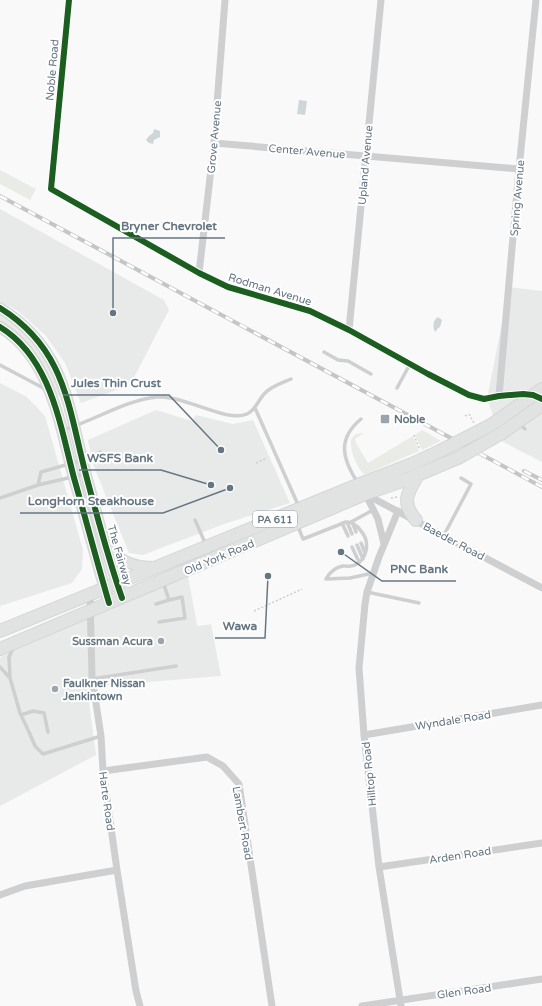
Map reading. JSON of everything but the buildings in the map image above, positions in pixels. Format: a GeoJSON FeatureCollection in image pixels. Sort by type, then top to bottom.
{"type":"FeatureCollection","features":[{"type":"Feature","properties":{"kind":"highway","name":"Old York Road"},"geometry":{"type":"LineString","coordinates":[[0,649],[297,524],[362,489],[491,425],[539,394]]}},
{"type":"Feature","properties":{"kind":"highway","name":"Old York Road"},"geometry":{"type":"LineString","coordinates":[[0,631],[300,509],[362,489],[418,475],[449,463],[502,433],[521,426],[542,405]]}},
{"type":"Feature","properties":{"kind":"highway"},"geometry":{"type":"LineString","coordinates":[[416,520],[409,512],[406,502],[410,489],[418,475]]}},
{"type":"Feature","properties":{"kind":"main road","name":"The Fairway"},"geometry":{"type":"LineString","coordinates":[[0,308],[22,323],[32,334],[48,354],[62,382],[75,426],[86,474],[122,598]]}},
{"type":"Feature","properties":{"kind":"main road"},"geometry":{"type":"LineString","coordinates":[[0,327],[15,338],[27,351],[39,368],[50,391],[109,604]]}},
{"type":"Feature","properties":{"kind":"main road"},"geometry":{"type":"LineString","coordinates":[[103,534],[111,549],[121,559],[132,565],[140,567],[155,567]]}},
{"type":"Feature","properties":{"kind":"street","name":"Noble Road"},"geometry":{"type":"LineString","coordinates":[[56,142],[69,0]]}},
{"type":"Feature","properties":{"kind":"street","name":"Grove Avenue"},"geometry":{"type":"LineString","coordinates":[[199,273],[214,142],[226,0]]}},
{"type":"Feature","properties":{"kind":"street","name":"Upland Avenue"},"geometry":{"type":"LineString","coordinates":[[349,330],[381,0]]}},
{"type":"Feature","properties":{"kind":"street","name":"Spring Avenue"},"geometry":{"type":"LineString","coordinates":[[499,396],[519,169],[536,0]]}},
{"type":"Feature","properties":{"kind":"street","name":"Rodman Avenue"},"geometry":{"type":"LineString","coordinates":[[56,142],[52,190],[199,273],[228,287],[310,311],[349,330],[469,395],[484,399],[499,396],[539,394]]}},
{"type":"Feature","properties":{"kind":"street","name":"Center Avenue"},"geometry":{"type":"LineString","coordinates":[[214,142],[519,169]]}},
{"type":"Feature","properties":{"kind":"street"},"geometry":{"type":"LineString","coordinates":[[362,489],[378,519],[384,545]]}},
{"type":"Feature","properties":{"kind":"street","name":"Baeder Road"},"geometry":{"type":"LineString","coordinates":[[362,489],[398,511],[542,588]]}},
{"type":"Feature","properties":{"kind":"street","name":"Hilltop Road"},"geometry":{"type":"LineString","coordinates":[[398,511],[367,592],[359,668],[364,735],[379,867],[401,1003]]}},
{"type":"Feature","properties":{"kind":"street","name":"Harte Road"},"geometry":{"type":"LineString","coordinates":[[90,594],[92,679],[103,771],[136,991],[140,1006]]}},
{"type":"Feature","properties":{"kind":"street","name":"Wyndale Road"},"geometry":{"type":"LineString","coordinates":[[364,735],[542,705]]}},
{"type":"Feature","properties":{"kind":"street","name":"Lambert Road"},"geometry":{"type":"LineString","coordinates":[[103,771],[207,757],[223,766],[239,784],[272,1006]]}},
{"type":"Feature","properties":{"kind":"street","name":"Arden Road"},"geometry":{"type":"LineString","coordinates":[[379,867],[542,842]]}},
{"type":"Feature","properties":{"kind":"street"},"geometry":{"type":"LineString","coordinates":[[0,895],[25,886],[117,870]]}},
{"type":"Feature","properties":{"kind":"street","name":"Glen Road"},"geometry":{"type":"LineString","coordinates":[[362,1006],[401,1003],[542,979]]}},
{"type":"Feature","properties":{"kind":"lane"},"geometry":{"type":"LineString","coordinates":[[324,352],[338,360],[348,361],[371,374]]}},
{"type":"Feature","properties":{"kind":"lane"},"geometry":{"type":"LineString","coordinates":[[397,388],[410,364]]}},
{"type":"Feature","properties":{"kind":"lane"},"geometry":{"type":"LineString","coordinates":[[0,365],[50,391]]}},
{"type":"Feature","properties":{"kind":"lane"},"geometry":{"type":"LineString","coordinates":[[62,430],[138,401],[159,396],[188,402],[226,415],[237,416],[247,414],[255,408],[264,394],[272,387],[291,379]]}},
{"type":"Feature","properties":{"kind":"lane"},"geometry":{"type":"LineString","coordinates":[[255,408],[300,509]]}},
{"type":"Feature","properties":{"kind":"lane"},"geometry":{"type":"LineString","coordinates":[[361,419],[348,432],[344,447],[347,461],[353,476],[362,489]]}},
{"type":"Feature","properties":{"kind":"lane"},"geometry":{"type":"LineString","coordinates":[[38,485],[41,472],[83,460],[100,452]]}},
{"type":"Feature","properties":{"kind":"lane"},"geometry":{"type":"LineString","coordinates":[[0,498],[38,485],[86,474]]}},
{"type":"Feature","properties":{"kind":"lane"},"geometry":{"type":"LineString","coordinates":[[444,535],[471,484],[461,478]]}},
{"type":"Feature","properties":{"kind":"lane"},"geometry":{"type":"LineString","coordinates":[[297,524],[303,539],[342,523],[350,522],[374,509]]}},
{"type":"Feature","properties":{"kind":"lane"},"geometry":{"type":"LineString","coordinates":[[195,520],[206,546]]}},
{"type":"Feature","properties":{"kind":"lane"},"geometry":{"type":"LineString","coordinates":[[350,522],[356,532]]}},
{"type":"Feature","properties":{"kind":"lane"},"geometry":{"type":"LineString","coordinates":[[350,522],[352,534]]}},
{"type":"Feature","properties":{"kind":"lane"},"geometry":{"type":"LineString","coordinates":[[350,522],[362,532],[367,542],[366,553],[363,559],[355,565],[341,566],[330,572],[326,579],[350,578],[373,573]]}},
{"type":"Feature","properties":{"kind":"lane"},"geometry":{"type":"LineString","coordinates":[[342,523],[348,536]]}},
{"type":"Feature","properties":{"kind":"lane"},"geometry":{"type":"LineString","coordinates":[[361,543],[366,553]]}},
{"type":"Feature","properties":{"kind":"lane"},"geometry":{"type":"LineString","coordinates":[[357,545],[363,559]]}},
{"type":"Feature","properties":{"kind":"lane"},"geometry":{"type":"LineString","coordinates":[[352,547],[359,562]]}},
{"type":"Feature","properties":{"kind":"lane"},"geometry":{"type":"LineString","coordinates":[[162,581],[169,600]]}},
{"type":"Feature","properties":{"kind":"lane"},"geometry":{"type":"LineString","coordinates":[[367,592],[419,603]]}},
{"type":"Feature","properties":{"kind":"lane"},"geometry":{"type":"LineString","coordinates":[[156,604],[182,598],[185,618],[159,622]]}},
{"type":"Feature","properties":{"kind":"lane"},"geometry":{"type":"LineString","coordinates":[[15,643],[9,658],[10,678],[21,714],[35,746],[44,754],[100,736]]}},
{"type":"Feature","properties":{"kind":"lane"},"geometry":{"type":"LineString","coordinates":[[92,679],[176,666]]}},
{"type":"Feature","properties":{"kind":"lane"},"geometry":{"type":"LineString","coordinates":[[0,667],[10,678]]}},
{"type":"Feature","properties":{"kind":"lane"},"geometry":{"type":"LineString","coordinates":[[21,714],[33,711],[44,713],[48,732]]}},
{"type":"Feature","properties":{"kind":"path"},"geometry":{"type":"LineString","coordinates":[[465,416],[468,414],[476,426]]}},
{"type":"Feature","properties":{"kind":"path"},"geometry":{"type":"LineString","coordinates":[[414,435],[421,452]]}},
{"type":"Feature","properties":{"kind":"path"},"geometry":{"type":"LineString","coordinates":[[256,463],[267,458]]}},
{"type":"Feature","properties":{"kind":"path"},"geometry":{"type":"LineString","coordinates":[[254,611],[302,589]]}},
{"type":"Feature","properties":{"kind":"shaded area"},"geometry":{"type":"Polygon","coordinates":[[[299,100],[307,101],[305,115],[297,114],[299,100]]]}},
{"type":"Feature","properties":{"kind":"shaded area"},"geometry":{"type":"Polygon","coordinates":[[[154,129],[160,131],[160,137],[154,140],[153,144],[146,140],[153,133],[154,129]]]}},
{"type":"Feature","properties":{"kind":"shaded area"},"geometry":{"type":"Polygon","coordinates":[[[0,170],[36,189],[30,200],[0,184],[0,170]]]}},
{"type":"Feature","properties":{"kind":"shaded area"},"geometry":{"type":"Polygon","coordinates":[[[0,209],[164,300],[169,310],[130,385],[81,403],[65,363],[46,336],[18,311],[0,301],[0,209]]]}},
{"type":"Feature","properties":{"kind":"shaded area"},"geometry":{"type":"Polygon","coordinates":[[[509,287],[542,291],[542,462],[503,442],[487,399],[509,287]]]}},
{"type":"Feature","properties":{"kind":"shaded area"},"geometry":{"type":"Polygon","coordinates":[[[0,315],[21,330],[38,350],[52,372],[61,396],[58,396],[0,323],[0,315]]]}},
{"type":"Feature","properties":{"kind":"shaded area"},"geometry":{"type":"Polygon","coordinates":[[[438,317],[442,320],[440,327],[436,332],[434,330],[434,321],[438,317]]]}},
{"type":"Feature","properties":{"kind":"shaded area"},"geometry":{"type":"Polygon","coordinates":[[[0,383],[27,397],[45,416],[83,550],[82,569],[72,583],[0,606],[0,383]]]}},
{"type":"Feature","properties":{"kind":"shaded area"},"geometry":{"type":"Polygon","coordinates":[[[156,410],[192,421],[196,415],[233,424],[253,420],[290,503],[224,524],[143,555],[129,553],[93,464],[88,440],[156,410]]]}},
{"type":"Feature","properties":{"kind":"shaded area"},"geometry":{"type":"Polygon","coordinates":[[[422,430],[441,441],[422,450],[415,435],[422,430]]]}},
{"type":"Feature","properties":{"kind":"shaded area"},"geometry":{"type":"Polygon","coordinates":[[[364,433],[355,439],[368,463],[413,436],[419,451],[363,474],[354,458],[351,449],[351,439],[356,434],[364,433]]]}},
{"type":"Feature","properties":{"kind":"shaded area"},"geometry":{"type":"Polygon","coordinates":[[[188,576],[197,625],[211,624],[221,676],[87,687],[96,755],[0,806],[0,657],[188,576]]]}},
{"type":"Feature","properties":{"kind":"railway"},"geometry":{"type":"LineString","coordinates":[[0,196],[542,487]]}},
{"type":"Feature","properties":{"kind":"railway"},"geometry":{"type":"LineString","coordinates":[[524,471],[542,480]]}},
{"type":"Feature","properties":{"kind":"cycle path"},"geometry":{"type":"LineString","coordinates":[[69,0],[51,189],[199,273],[228,287],[310,311],[349,330],[469,395],[484,399],[523,394],[533,395],[542,399]]}},
{"type":"Feature","properties":{"kind":"cycle path"},"geometry":{"type":"LineString","coordinates":[[0,308],[22,324],[39,342],[61,381],[103,537],[122,598]]}},
{"type":"Feature","properties":{"kind":"cycle path"},"geometry":{"type":"LineString","coordinates":[[0,327],[17,340],[31,356],[42,374],[51,394],[64,436],[74,478],[109,603]]}},
{"type":"Feature","properties":{"kind":"place","name":"Bryner Chevrolet"},"geometry":{"type":"Point","coordinates":[113,313]}},
{"type":"Feature","properties":{"kind":"place","name":"Noble"},"geometry":{"type":"Point","coordinates":[385,419]}},
{"type":"Feature","properties":{"kind":"place","name":"Jules Thin Crust"},"geometry":{"type":"Point","coordinates":[221,450]}},
{"type":"Feature","properties":{"kind":"place","name":"WSFS Bank"},"geometry":{"type":"Point","coordinates":[211,485]}},
{"type":"Feature","properties":{"kind":"place","name":"LongHorn Steakhouse"},"geometry":{"type":"Point","coordinates":[230,488]}},
{"type":"Feature","properties":{"kind":"place","name":"PNC Bank"},"geometry":{"type":"Point","coordinates":[341,552]}},
{"type":"Feature","properties":{"kind":"place","name":"Wawa"},"geometry":{"type":"Point","coordinates":[268,576]}},
{"type":"Feature","properties":{"kind":"place","name":"Sussman Acura"},"geometry":{"type":"Point","coordinates":[161,641]}},
{"type":"Feature","properties":{"kind":"place","name":"Faulkner Nissan Jenkintown"},"geometry":{"type":"Point","coordinates":[55,689]}}]}
